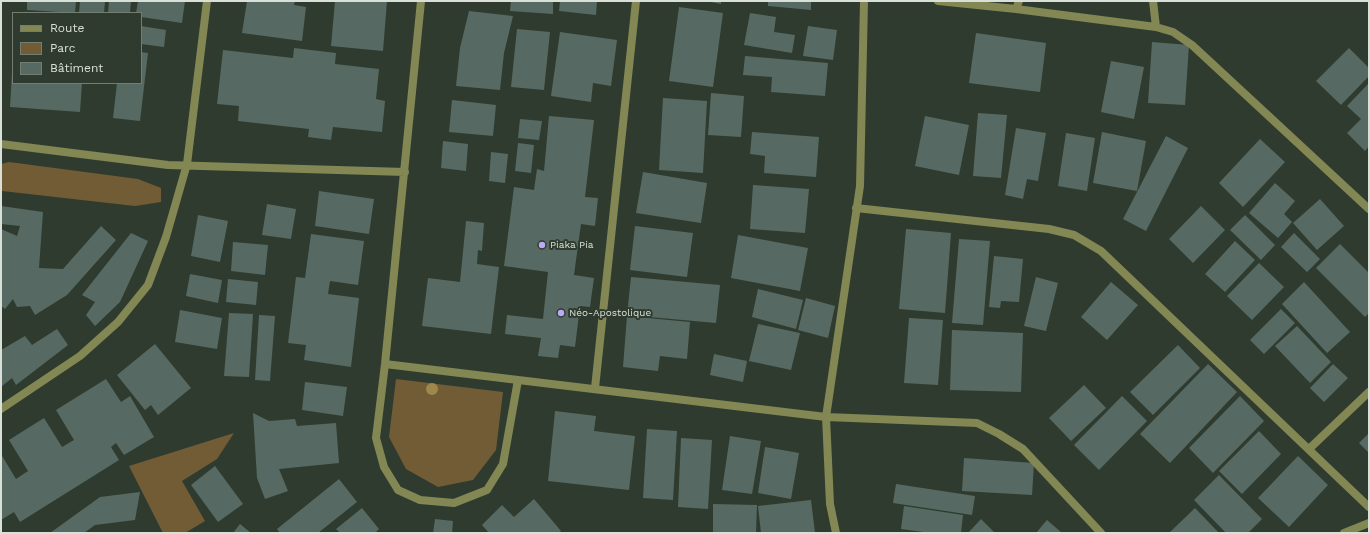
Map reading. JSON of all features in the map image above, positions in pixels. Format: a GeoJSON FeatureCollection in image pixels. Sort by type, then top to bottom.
{"type":"FeatureCollection","features":[{"type":"Feature","properties":{"kind":"street"},"geometry":{"type":"LineString","coordinates":[[1,409],[80,356],[118,322],[148,285],[166,236],[187,164],[207,1]]}},
{"type":"Feature","properties":{"kind":"street"},"geometry":{"type":"LineString","coordinates":[[421,1],[385,364],[376,438],[384,467],[398,490],[420,500],[454,502],[487,490],[503,464],[518,380]]}},
{"type":"Feature","properties":{"kind":"street"},"geometry":{"type":"LineString","coordinates":[[595,388],[636,1]]}},
{"type":"Feature","properties":{"kind":"street"},"geometry":{"type":"LineString","coordinates":[[836,533],[830,504],[826,417],[860,186],[864,1]]}},
{"type":"Feature","properties":{"kind":"street"},"geometry":{"type":"LineString","coordinates":[[938,1],[1018,5],[1156,27],[1173,32],[1192,45],[1369,209]]}},
{"type":"Feature","properties":{"kind":"street"},"geometry":{"type":"LineString","coordinates":[[1153,1],[1156,27]]}},
{"type":"Feature","properties":{"kind":"street"},"geometry":{"type":"LineString","coordinates":[[1,144],[168,165],[187,164],[404,172]]}},
{"type":"Feature","properties":{"kind":"street"},"geometry":{"type":"LineString","coordinates":[[856,208],[1049,229],[1074,236],[1101,251],[1369,507]]}},
{"type":"Feature","properties":{"kind":"street"},"geometry":{"type":"LineString","coordinates":[[385,364],[595,388],[826,417],[977,424],[999,434],[1023,449],[1100,533]]}},
{"type":"Feature","properties":{"kind":"street"},"geometry":{"type":"LineString","coordinates":[[1309,449],[1369,392]]}},
{"type":"Feature","properties":{"kind":"street"},"geometry":{"type":"LineString","coordinates":[[1344,533],[1369,523]]}},
{"type":"Feature","properties":{"kind":"green space"},"geometry":{"type":"Polygon","coordinates":[[[9,162],[138,179],[161,188],[161,202],[135,206],[2,191],[1,164],[9,162]]]}},
{"type":"Feature","properties":{"kind":"green space"},"geometry":{"type":"Polygon","coordinates":[[[396,379],[503,392],[496,450],[473,480],[438,487],[406,469],[389,437],[396,379]]]}},
{"type":"Feature","properties":{"kind":"green space"},"geometry":{"type":"Polygon","coordinates":[[[234,433],[217,459],[182,481],[205,521],[185,533],[163,533],[129,466],[234,433]]]}},
{"type":"Feature","properties":{"kind":"building"},"geometry":{"type":"Polygon","coordinates":[[[27,1],[76,1],[75,12],[27,10],[27,1]]]}},
{"type":"Feature","properties":{"kind":"building"},"geometry":{"type":"Polygon","coordinates":[[[80,1],[105,1],[104,12],[79,12],[80,1]]]}},
{"type":"Feature","properties":{"kind":"building"},"geometry":{"type":"Polygon","coordinates":[[[109,1],[131,1],[130,12],[108,12],[109,1]]]}},
{"type":"Feature","properties":{"kind":"building"},"geometry":{"type":"Polygon","coordinates":[[[138,1],[185,1],[182,23],[142,17],[142,12],[136,12],[138,1]]]}},
{"type":"Feature","properties":{"kind":"building"},"geometry":{"type":"Polygon","coordinates":[[[247,1],[295,1],[294,5],[306,7],[302,41],[242,33],[247,1]]]}},
{"type":"Feature","properties":{"kind":"building"},"geometry":{"type":"Polygon","coordinates":[[[335,1],[387,1],[383,51],[331,46],[335,1]]]}},
{"type":"Feature","properties":{"kind":"building"},"geometry":{"type":"Polygon","coordinates":[[[511,1],[553,1],[553,14],[510,11],[511,1]]]}},
{"type":"Feature","properties":{"kind":"building"},"geometry":{"type":"Polygon","coordinates":[[[560,1],[597,1],[596,15],[559,11],[560,1]]]}},
{"type":"Feature","properties":{"kind":"building"},"geometry":{"type":"Polygon","coordinates":[[[706,1],[721,1],[721,4],[706,1]]]}},
{"type":"Feature","properties":{"kind":"building"},"geometry":{"type":"Polygon","coordinates":[[[768,1],[811,1],[811,10],[768,6],[768,1]]]}},
{"type":"Feature","properties":{"kind":"building"},"geometry":{"type":"Polygon","coordinates":[[[679,7],[723,13],[713,87],[669,81],[679,7]]]}},
{"type":"Feature","properties":{"kind":"building"},"geometry":{"type":"Polygon","coordinates":[[[469,11],[513,16],[504,53],[500,90],[456,86],[460,48],[469,11]]]}},
{"type":"Feature","properties":{"kind":"building"},"geometry":{"type":"Polygon","coordinates":[[[750,13],[776,17],[774,32],[795,35],[792,53],[744,45],[750,13]]]}},
{"type":"Feature","properties":{"kind":"building"},"geometry":{"type":"Polygon","coordinates":[[[142,26],[166,30],[164,47],[142,44],[142,26]]]}},
{"type":"Feature","properties":{"kind":"building"},"geometry":{"type":"Polygon","coordinates":[[[808,26],[837,30],[833,60],[803,56],[808,26]]]}},
{"type":"Feature","properties":{"kind":"building"},"geometry":{"type":"Polygon","coordinates":[[[517,29],[550,32],[544,90],[511,87],[517,29]]]}},
{"type":"Feature","properties":{"kind":"building"},"geometry":{"type":"Polygon","coordinates":[[[560,32],[617,40],[611,86],[593,83],[591,102],[551,96],[560,32]]]}},
{"type":"Feature","properties":{"kind":"building"},"geometry":{"type":"Polygon","coordinates":[[[976,33],[1046,43],[1040,92],[969,83],[976,33]]]}},
{"type":"Feature","properties":{"kind":"building"},"geometry":{"type":"Polygon","coordinates":[[[1152,42],[1189,45],[1185,105],[1148,103],[1152,42]]]}},
{"type":"Feature","properties":{"kind":"building"},"geometry":{"type":"Polygon","coordinates":[[[294,48],[336,53],[335,64],[379,69],[376,99],[385,101],[382,132],[333,127],[331,140],[308,137],[309,129],[238,121],[239,106],[217,104],[223,50],[293,58],[294,48]]]}},
{"type":"Feature","properties":{"kind":"building"},"geometry":{"type":"Polygon","coordinates":[[[1349,48],[1369,68],[1369,76],[1341,105],[1316,81],[1349,48]]]}},
{"type":"Feature","properties":{"kind":"building"},"geometry":{"type":"Polygon","coordinates":[[[142,52],[148,53],[140,121],[113,118],[117,84],[142,84],[142,52]]]}},
{"type":"Feature","properties":{"kind":"building"},"geometry":{"type":"Polygon","coordinates":[[[745,56],[828,63],[825,96],[771,92],[772,77],[743,75],[745,56]]]}},
{"type":"Feature","properties":{"kind":"building"},"geometry":{"type":"Polygon","coordinates":[[[1111,61],[1144,67],[1134,119],[1101,112],[1111,61]]]}},
{"type":"Feature","properties":{"kind":"building"},"geometry":{"type":"Polygon","coordinates":[[[12,73],[12,84],[82,84],[80,112],[10,107],[12,73]]]}},
{"type":"Feature","properties":{"kind":"building"},"geometry":{"type":"Polygon","coordinates":[[[1369,83],[1369,146],[1365,151],[1347,133],[1361,119],[1347,106],[1369,83]]]}},
{"type":"Feature","properties":{"kind":"building"},"geometry":{"type":"Polygon","coordinates":[[[711,93],[744,96],[741,137],[708,135],[711,93]]]}},
{"type":"Feature","properties":{"kind":"building"},"geometry":{"type":"Polygon","coordinates":[[[663,98],[707,101],[703,173],[659,170],[663,98]]]}},
{"type":"Feature","properties":{"kind":"building"},"geometry":{"type":"Polygon","coordinates":[[[452,100],[496,105],[493,136],[449,132],[452,100]]]}},
{"type":"Feature","properties":{"kind":"building"},"geometry":{"type":"Polygon","coordinates":[[[978,113],[1007,115],[1001,178],[973,176],[978,113]]]}},
{"type":"Feature","properties":{"kind":"building"},"geometry":{"type":"Polygon","coordinates":[[[549,116],[594,120],[585,197],[598,198],[595,226],[581,224],[574,275],[594,278],[590,307],[580,306],[575,347],[560,345],[558,358],[538,356],[541,338],[505,334],[507,315],[543,319],[548,272],[504,266],[514,187],[534,190],[537,169],[544,171],[549,116]]]}},
{"type":"Feature","properties":{"kind":"building"},"geometry":{"type":"Polygon","coordinates":[[[925,116],[969,125],[959,175],[915,166],[925,116]]]}},
{"type":"Feature","properties":{"kind":"building"},"geometry":{"type":"Polygon","coordinates":[[[520,119],[542,121],[539,140],[518,138],[520,119]]]}},
{"type":"Feature","properties":{"kind":"building"},"geometry":{"type":"Polygon","coordinates":[[[1016,128],[1046,133],[1038,181],[1027,179],[1023,199],[1005,195],[1016,128]]]}},
{"type":"Feature","properties":{"kind":"building"},"geometry":{"type":"Polygon","coordinates":[[[752,132],[819,137],[816,177],[764,173],[765,156],[750,154],[752,132]]]}},
{"type":"Feature","properties":{"kind":"building"},"geometry":{"type":"Polygon","coordinates":[[[1102,132],[1146,141],[1137,191],[1093,183],[1102,132]]]}},
{"type":"Feature","properties":{"kind":"building"},"geometry":{"type":"Polygon","coordinates":[[[1066,133],[1095,138],[1087,191],[1058,186],[1066,133]]]}},
{"type":"Feature","properties":{"kind":"building"},"geometry":{"type":"Polygon","coordinates":[[[1166,136],[1188,148],[1146,231],[1123,219],[1166,136]]]}},
{"type":"Feature","properties":{"kind":"building"},"geometry":{"type":"Polygon","coordinates":[[[1260,139],[1285,162],[1243,207],[1219,183],[1260,139]]]}},
{"type":"Feature","properties":{"kind":"building"},"geometry":{"type":"Polygon","coordinates":[[[443,141],[468,144],[466,171],[441,168],[443,141]]]}},
{"type":"Feature","properties":{"kind":"building"},"geometry":{"type":"Polygon","coordinates":[[[518,143],[534,145],[531,173],[515,171],[518,143]]]}},
{"type":"Feature","properties":{"kind":"building"},"geometry":{"type":"Polygon","coordinates":[[[491,152],[508,154],[505,183],[489,181],[491,152]]]}},
{"type":"Feature","properties":{"kind":"building"},"geometry":{"type":"Polygon","coordinates":[[[643,172],[707,183],[701,223],[636,213],[643,172]]]}},
{"type":"Feature","properties":{"kind":"building"},"geometry":{"type":"Polygon","coordinates":[[[1275,183],[1295,201],[1284,214],[1292,222],[1278,238],[1249,213],[1275,183]]]}},
{"type":"Feature","properties":{"kind":"building"},"geometry":{"type":"Polygon","coordinates":[[[753,185],[809,189],[805,233],[750,229],[753,185]]]}},
{"type":"Feature","properties":{"kind":"building"},"geometry":{"type":"Polygon","coordinates":[[[319,191],[374,199],[369,234],[315,226],[319,191]]]}},
{"type":"Feature","properties":{"kind":"building"},"geometry":{"type":"Polygon","coordinates":[[[1320,199],[1344,226],[1317,250],[1293,223],[1320,199]]]}},
{"type":"Feature","properties":{"kind":"building"},"geometry":{"type":"Polygon","coordinates":[[[267,204],[296,209],[291,239],[262,235],[267,204]]]}},
{"type":"Feature","properties":{"kind":"building"},"geometry":{"type":"Polygon","coordinates":[[[1,206],[43,212],[39,268],[63,269],[101,226],[116,240],[67,295],[35,315],[30,306],[17,307],[13,299],[5,309],[1,306],[1,229],[17,236],[20,226],[1,224],[1,206]]]}},
{"type":"Feature","properties":{"kind":"building"},"geometry":{"type":"Polygon","coordinates":[[[1201,206],[1225,230],[1193,263],[1169,239],[1201,206]]]}},
{"type":"Feature","properties":{"kind":"building"},"geometry":{"type":"Polygon","coordinates":[[[198,215],[228,221],[220,262],[191,256],[198,215]]]}},
{"type":"Feature","properties":{"kind":"building"},"geometry":{"type":"Polygon","coordinates":[[[1245,215],[1275,245],[1261,260],[1230,230],[1245,215]]]}},
{"type":"Feature","properties":{"kind":"building"},"geometry":{"type":"Polygon","coordinates":[[[466,221],[484,223],[482,251],[478,250],[477,264],[499,267],[491,334],[422,326],[428,278],[460,282],[466,221]]]}},
{"type":"Feature","properties":{"kind":"building"},"geometry":{"type":"Polygon","coordinates":[[[635,226],[693,233],[687,277],[630,270],[635,226]]]}},
{"type":"Feature","properties":{"kind":"building"},"geometry":{"type":"Polygon","coordinates":[[[906,229],[951,233],[945,313],[899,309],[906,229]]]}},
{"type":"Feature","properties":{"kind":"building"},"geometry":{"type":"Polygon","coordinates":[[[131,233],[148,241],[120,302],[95,326],[86,315],[95,302],[82,295],[131,233]]]}},
{"type":"Feature","properties":{"kind":"building"},"geometry":{"type":"Polygon","coordinates":[[[1294,233],[1320,259],[1307,272],[1281,247],[1294,233]]]}},
{"type":"Feature","properties":{"kind":"building"},"geometry":{"type":"Polygon","coordinates":[[[311,234],[364,241],[358,285],[330,281],[328,294],[359,298],[351,367],[304,360],[306,345],[288,343],[296,277],[305,278],[311,234]]]}},
{"type":"Feature","properties":{"kind":"building"},"geometry":{"type":"Polygon","coordinates":[[[738,235],[808,248],[800,291],[731,278],[738,235]]]}},
{"type":"Feature","properties":{"kind":"building"},"geometry":{"type":"Polygon","coordinates":[[[959,239],[990,241],[983,325],[952,323],[959,239]]]}},
{"type":"Feature","properties":{"kind":"building"},"geometry":{"type":"Polygon","coordinates":[[[1235,241],[1255,260],[1225,292],[1205,274],[1235,241]]]}},
{"type":"Feature","properties":{"kind":"building"},"geometry":{"type":"Polygon","coordinates":[[[233,242],[268,245],[265,275],[231,271],[233,242]]]}},
{"type":"Feature","properties":{"kind":"building"},"geometry":{"type":"Polygon","coordinates":[[[1340,244],[1369,273],[1369,313],[1365,317],[1316,268],[1340,244]]]}},
{"type":"Feature","properties":{"kind":"building"},"geometry":{"type":"Polygon","coordinates":[[[994,256],[1023,259],[1019,302],[1001,301],[1000,308],[989,307],[994,256]]]}},
{"type":"Feature","properties":{"kind":"building"},"geometry":{"type":"Polygon","coordinates":[[[1259,263],[1284,287],[1252,320],[1227,296],[1259,263]]]}},
{"type":"Feature","properties":{"kind":"building"},"geometry":{"type":"Polygon","coordinates":[[[190,274],[222,280],[218,303],[186,296],[190,274]]]}},
{"type":"Feature","properties":{"kind":"building"},"geometry":{"type":"Polygon","coordinates":[[[631,277],[720,285],[716,323],[627,315],[631,277]]]}},
{"type":"Feature","properties":{"kind":"building"},"geometry":{"type":"Polygon","coordinates":[[[1036,277],[1058,283],[1046,331],[1024,326],[1036,277]]]}},
{"type":"Feature","properties":{"kind":"building"},"geometry":{"type":"Polygon","coordinates":[[[228,279],[258,282],[256,305],[226,302],[228,279]]]}},
{"type":"Feature","properties":{"kind":"building"},"geometry":{"type":"Polygon","coordinates":[[[1111,282],[1138,305],[1107,340],[1081,317],[1111,282]]]}},
{"type":"Feature","properties":{"kind":"building"},"geometry":{"type":"Polygon","coordinates":[[[1304,282],[1350,332],[1327,353],[1282,304],[1304,282]]]}},
{"type":"Feature","properties":{"kind":"building"},"geometry":{"type":"Polygon","coordinates":[[[758,289],[803,300],[796,329],[752,317],[758,289]]]}},
{"type":"Feature","properties":{"kind":"building"},"geometry":{"type":"Polygon","coordinates":[[[806,298],[835,306],[828,338],[798,330],[806,298]]]}},
{"type":"Feature","properties":{"kind":"building"},"geometry":{"type":"Polygon","coordinates":[[[1281,309],[1295,323],[1264,354],[1250,340],[1281,309]]]}},
{"type":"Feature","properties":{"kind":"building"},"geometry":{"type":"Polygon","coordinates":[[[180,310],[222,318],[217,349],[175,342],[180,310]]]}},
{"type":"Feature","properties":{"kind":"building"},"geometry":{"type":"Polygon","coordinates":[[[229,313],[253,314],[249,377],[224,376],[229,313]]]}},
{"type":"Feature","properties":{"kind":"building"},"geometry":{"type":"Polygon","coordinates":[[[259,315],[275,316],[270,381],[255,380],[259,315]]]}},
{"type":"Feature","properties":{"kind":"building"},"geometry":{"type":"Polygon","coordinates":[[[627,316],[690,322],[687,359],[660,356],[658,371],[623,367],[627,316]]]}},
{"type":"Feature","properties":{"kind":"building"},"geometry":{"type":"Polygon","coordinates":[[[909,318],[943,320],[938,385],[904,383],[909,318]]]}},
{"type":"Feature","properties":{"kind":"building"},"geometry":{"type":"Polygon","coordinates":[[[758,324],[800,333],[791,370],[749,361],[758,324]]]}},
{"type":"Feature","properties":{"kind":"building"},"geometry":{"type":"Polygon","coordinates":[[[1297,326],[1331,362],[1310,383],[1275,346],[1297,326]]]}},
{"type":"Feature","properties":{"kind":"building"},"geometry":{"type":"Polygon","coordinates":[[[57,329],[68,345],[16,385],[12,378],[1,387],[1,350],[25,336],[32,345],[57,329]]]}},
{"type":"Feature","properties":{"kind":"building"},"geometry":{"type":"Polygon","coordinates":[[[952,330],[1023,333],[1021,392],[950,390],[952,330]]]}},
{"type":"Feature","properties":{"kind":"building"},"geometry":{"type":"Polygon","coordinates":[[[155,344],[191,388],[158,415],[151,405],[145,410],[117,375],[155,344]]]}},
{"type":"Feature","properties":{"kind":"building"},"geometry":{"type":"Polygon","coordinates":[[[1178,345],[1200,368],[1153,415],[1130,392],[1178,345]]]}},
{"type":"Feature","properties":{"kind":"building"},"geometry":{"type":"Polygon","coordinates":[[[714,354],[747,361],[743,382],[710,375],[714,354]]]}},
{"type":"Feature","properties":{"kind":"building"},"geometry":{"type":"Polygon","coordinates":[[[1208,364],[1237,392],[1170,463],[1140,434],[1208,364]]]}},
{"type":"Feature","properties":{"kind":"building"},"geometry":{"type":"Polygon","coordinates":[[[1333,364],[1348,378],[1324,402],[1310,388],[1333,364]]]}},
{"type":"Feature","properties":{"kind":"building"},"geometry":{"type":"Polygon","coordinates":[[[106,379],[121,402],[130,396],[154,437],[124,455],[116,443],[111,447],[119,460],[20,522],[14,512],[1,520],[1,454],[16,479],[28,471],[9,440],[44,418],[62,447],[74,440],[56,410],[106,379]]]}},
{"type":"Feature","properties":{"kind":"building"},"geometry":{"type":"Polygon","coordinates":[[[305,382],[347,387],[343,416],[302,410],[305,382]]]}},
{"type":"Feature","properties":{"kind":"building"},"geometry":{"type":"Polygon","coordinates":[[[1084,385],[1106,408],[1071,441],[1049,418],[1084,385]]]}},
{"type":"Feature","properties":{"kind":"building"},"geometry":{"type":"Polygon","coordinates":[[[1122,396],[1147,421],[1099,470],[1074,445],[1122,396]]]}},
{"type":"Feature","properties":{"kind":"building"},"geometry":{"type":"Polygon","coordinates":[[[1240,396],[1264,421],[1213,473],[1189,448],[1240,396]]]}},
{"type":"Feature","properties":{"kind":"building"},"geometry":{"type":"Polygon","coordinates":[[[555,411],[596,416],[594,431],[635,436],[629,490],[548,481],[555,411]]]}},
{"type":"Feature","properties":{"kind":"building"},"geometry":{"type":"Polygon","coordinates":[[[253,413],[269,421],[295,419],[297,426],[336,423],[339,463],[279,469],[288,491],[265,499],[257,478],[253,413]]]}},
{"type":"Feature","properties":{"kind":"building"},"geometry":{"type":"Polygon","coordinates":[[[647,429],[677,431],[673,500],[643,498],[647,429]]]}},
{"type":"Feature","properties":{"kind":"building"},"geometry":{"type":"Polygon","coordinates":[[[1259,431],[1281,454],[1242,494],[1219,471],[1259,431]]]}},
{"type":"Feature","properties":{"kind":"building"},"geometry":{"type":"Polygon","coordinates":[[[1369,433],[1369,453],[1359,443],[1369,433]]]}},
{"type":"Feature","properties":{"kind":"building"},"geometry":{"type":"Polygon","coordinates":[[[730,436],[761,441],[752,494],[722,490],[730,436]]]}},
{"type":"Feature","properties":{"kind":"building"},"geometry":{"type":"Polygon","coordinates":[[[681,438],[712,440],[708,509],[678,507],[681,438]]]}},
{"type":"Feature","properties":{"kind":"building"},"geometry":{"type":"Polygon","coordinates":[[[765,447],[799,453],[791,499],[758,493],[765,447]]]}},
{"type":"Feature","properties":{"kind":"building"},"geometry":{"type":"Polygon","coordinates":[[[1298,456],[1328,485],[1289,527],[1258,498],[1298,456]]]}},
{"type":"Feature","properties":{"kind":"building"},"geometry":{"type":"Polygon","coordinates":[[[964,458],[1034,463],[1032,495],[962,491],[964,458]]]}},
{"type":"Feature","properties":{"kind":"building"},"geometry":{"type":"Polygon","coordinates":[[[215,466],[243,504],[218,522],[191,485],[215,466]]]}},
{"type":"Feature","properties":{"kind":"building"},"geometry":{"type":"Polygon","coordinates":[[[1219,475],[1262,519],[1248,533],[1226,533],[1194,500],[1219,475]]]}},
{"type":"Feature","properties":{"kind":"building"},"geometry":{"type":"Polygon","coordinates":[[[339,479],[357,502],[318,533],[280,533],[277,529],[339,479]]]}},
{"type":"Feature","properties":{"kind":"building"},"geometry":{"type":"Polygon","coordinates":[[[896,484],[975,496],[972,515],[893,503],[896,484]]]}},
{"type":"Feature","properties":{"kind":"building"},"geometry":{"type":"Polygon","coordinates":[[[140,492],[135,520],[95,525],[84,533],[50,533],[100,497],[140,492]]]}},
{"type":"Feature","properties":{"kind":"building"},"geometry":{"type":"Polygon","coordinates":[[[534,499],[561,531],[558,533],[489,533],[482,525],[502,505],[514,517],[534,499]]]}},
{"type":"Feature","properties":{"kind":"building"},"geometry":{"type":"Polygon","coordinates":[[[811,500],[815,533],[761,533],[758,506],[811,500]]]}},
{"type":"Feature","properties":{"kind":"building"},"geometry":{"type":"Polygon","coordinates":[[[713,504],[757,505],[756,533],[713,533],[713,504]]]}},
{"type":"Feature","properties":{"kind":"building"},"geometry":{"type":"Polygon","coordinates":[[[904,506],[963,515],[961,533],[931,533],[901,529],[904,506]]]}},
{"type":"Feature","properties":{"kind":"building"},"geometry":{"type":"Polygon","coordinates":[[[362,508],[379,529],[375,533],[340,533],[336,529],[362,508]]]}},
{"type":"Feature","properties":{"kind":"building"},"geometry":{"type":"Polygon","coordinates":[[[1195,508],[1219,533],[1169,533],[1195,508]]]}},
{"type":"Feature","properties":{"kind":"building"},"geometry":{"type":"Polygon","coordinates":[[[435,519],[453,521],[452,533],[433,533],[435,519]]]}},
{"type":"Feature","properties":{"kind":"building"},"geometry":{"type":"Polygon","coordinates":[[[981,519],[995,533],[968,533],[981,519]]]}},
{"type":"Feature","properties":{"kind":"building"},"geometry":{"type":"Polygon","coordinates":[[[1047,520],[1062,533],[1036,533],[1047,520]]]}},
{"type":"Feature","properties":{"kind":"building"},"geometry":{"type":"Polygon","coordinates":[[[240,524],[251,533],[233,533],[240,524]]]}},
{"type":"Feature","properties":{"kind":"place","name":"Piaka Pia"},"geometry":{"type":"Point","coordinates":[542,245]}},
{"type":"Feature","properties":{"kind":"place","name":"Néo-Apostolique"},"geometry":{"type":"Point","coordinates":[561,313]}}]}
